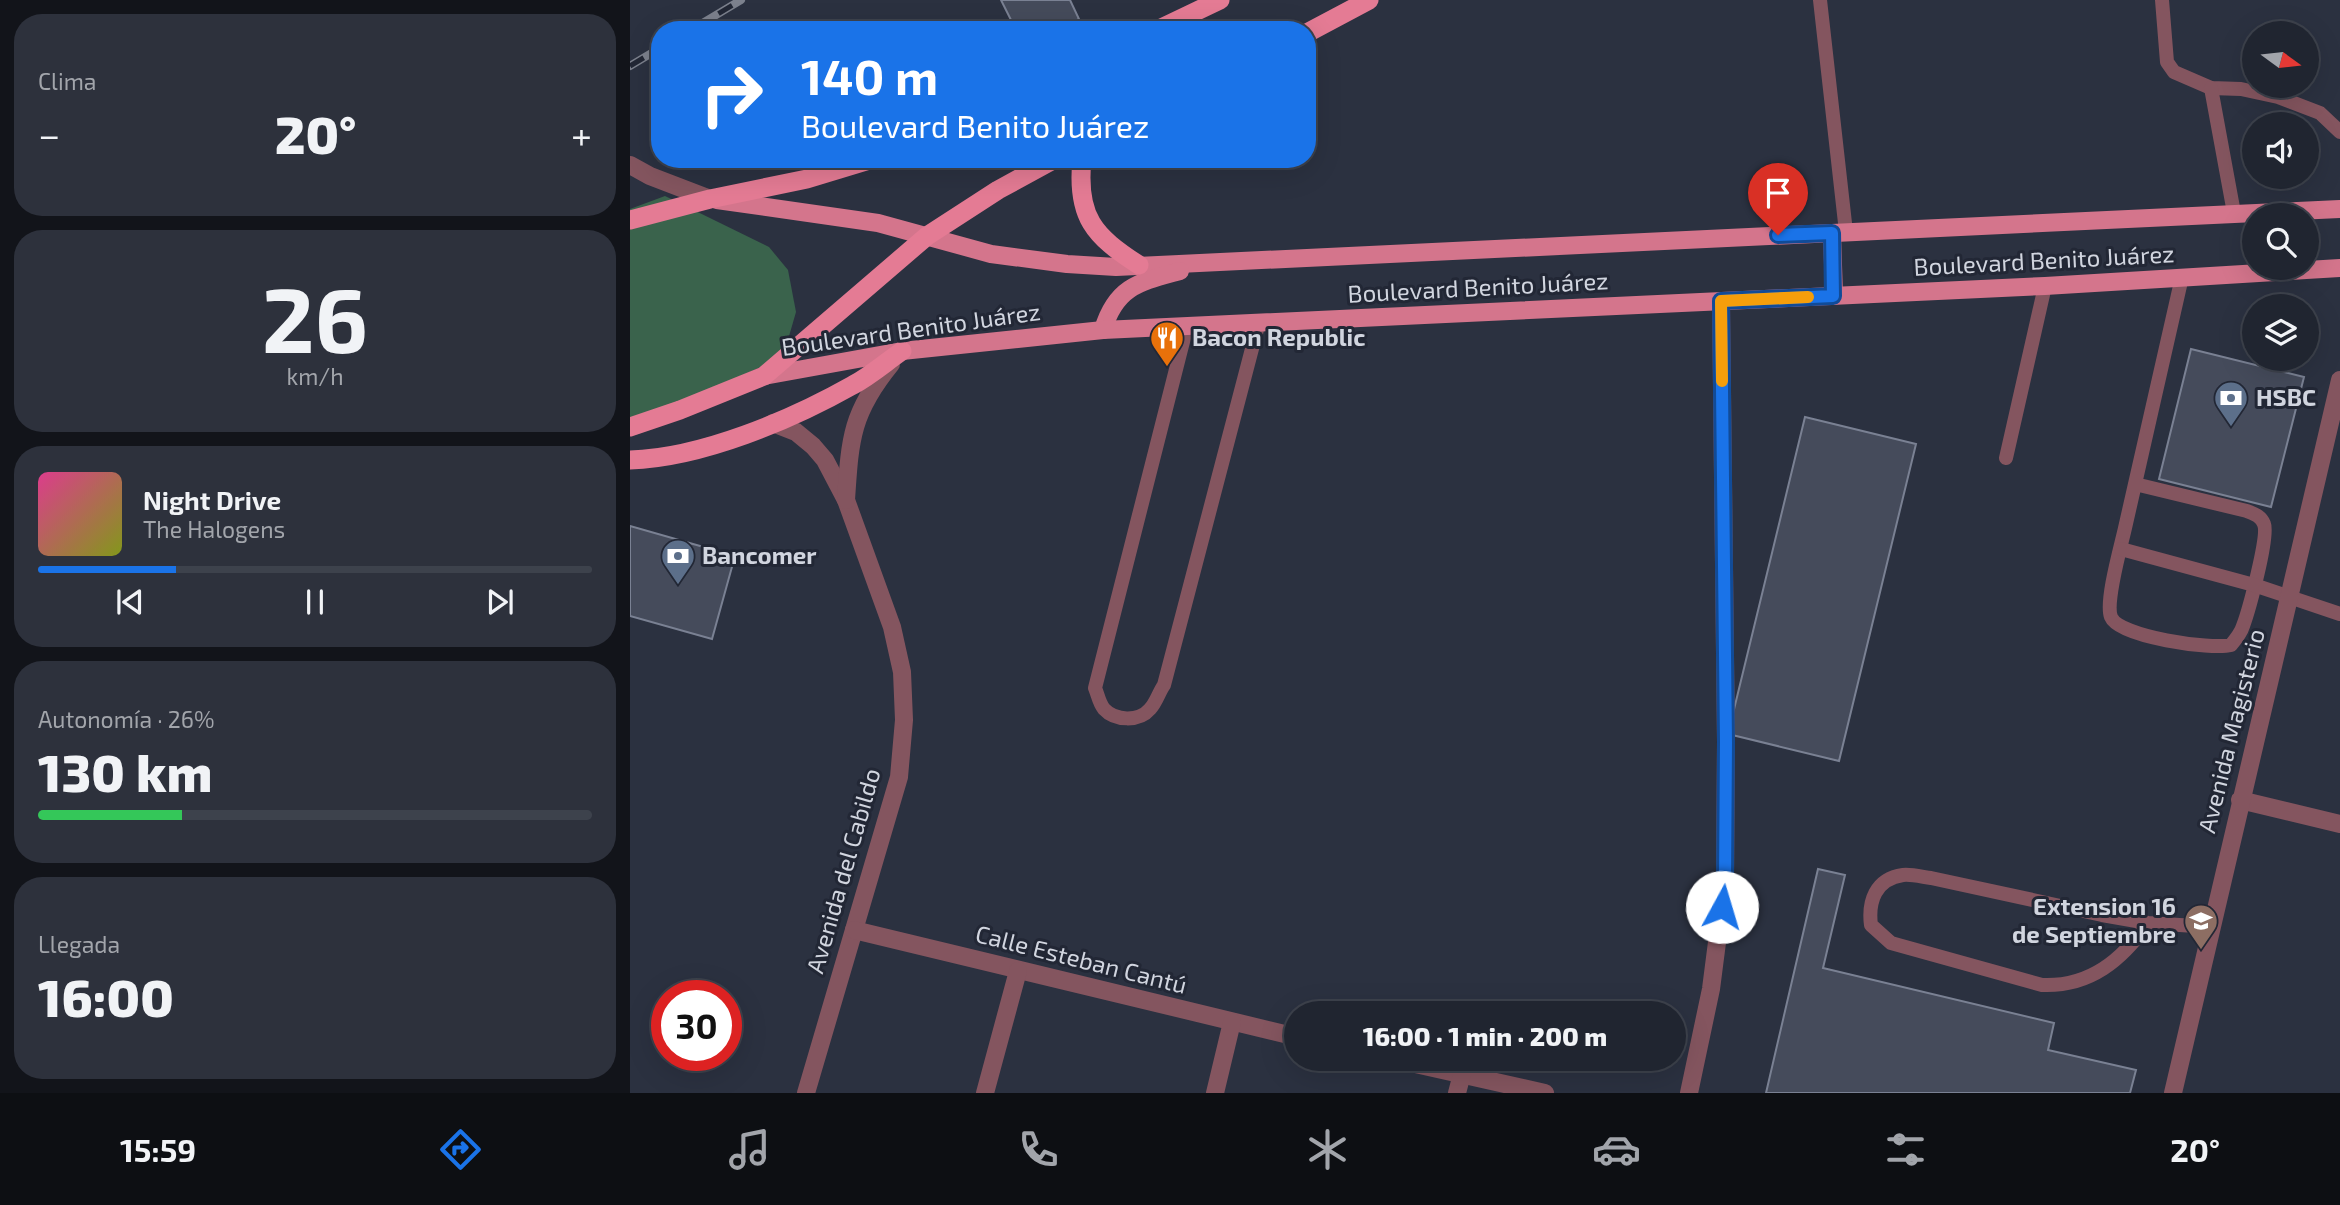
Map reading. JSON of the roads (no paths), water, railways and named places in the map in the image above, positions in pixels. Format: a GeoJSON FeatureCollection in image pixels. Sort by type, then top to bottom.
{"type":"FeatureCollection","features":[{"type":"Feature","properties":{"kind":"highway"},"geometry":{"type":"LineString","coordinates":[[1176,21],[1220,0]]}},
{"type":"Feature","properties":{"kind":"highway"},"geometry":{"type":"LineString","coordinates":[[1316,28],[1369,0]]}},
{"type":"Feature","properties":{"kind":"highway"},"geometry":{"type":"LineString","coordinates":[[710,199],[807,179],[843,168]]}},
{"type":"Feature","properties":{"kind":"highway"},"geometry":{"type":"LineString","coordinates":[[764,376],[928,236],[998,190],[1038,168]]}},
{"type":"Feature","properties":{"kind":"highway"},"geometry":{"type":"LineString","coordinates":[[1081,168],[1080,181],[1085,210],[1094,229],[1113,248],[1139,265]]}},
{"type":"Feature","properties":{"kind":"highway","name":"Boulevard Benito Juárez"},"geometry":{"type":"LineString","coordinates":[[630,220],[710,199]]}},
{"type":"Feature","properties":{"kind":"highway"},"geometry":{"type":"LineString","coordinates":[[630,460],[689,453],[773,423],[855,384],[902,351]]}},
{"type":"Feature","properties":{"kind":"highway","name":"Boulevard Benito Juárez"},"geometry":{"type":"LineString","coordinates":[[630,427],[764,376]]}},
{"type":"Feature","properties":{"kind":"main road","name":"Boulevard Benito Juárez"},"geometry":{"type":"LineString","coordinates":[[710,199],[852,219],[1016,258],[1067,264],[1139,265],[2340,209]]}},
{"type":"Feature","properties":{"kind":"main road"},"geometry":{"type":"LineString","coordinates":[[1833,296],[1839,232]]}},
{"type":"Feature","properties":{"kind":"main road"},"geometry":{"type":"LineString","coordinates":[[1103,330],[1113,305],[1128,288],[1159,276],[1210,263]]}},
{"type":"Feature","properties":{"kind":"main road","name":"Boulevard Benito Juárez"},"geometry":{"type":"LineString","coordinates":[[764,376],[902,351],[1103,330],[2045,286],[2340,268]]}},
{"type":"Feature","properties":{"kind":"street"},"geometry":{"type":"LineString","coordinates":[[630,165],[650,176],[710,199]]}},
{"type":"Feature","properties":{"kind":"street"},"geometry":{"type":"LineString","coordinates":[[1689,1093],[1711,989],[1725,880],[1721,301]]}},
{"type":"Feature","properties":{"kind":"street","name":"Avenida del Cabildo"},"geometry":{"type":"LineString","coordinates":[[846,500],[849,456],[855,424],[863,402],[902,351]]}},
{"type":"Feature","properties":{"kind":"street","name":"Avenida Magisterio"},"geometry":{"type":"LineString","coordinates":[[2173,1093],[2340,380]]}},
{"type":"Feature","properties":{"kind":"street","name":"Avenida del Cabildo"},"geometry":{"type":"LineString","coordinates":[[773,423],[796,432],[813,446],[825,460],[846,500],[892,627],[902,672],[904,720],[899,777],[806,1093]]}},
{"type":"Feature","properties":{"kind":"street"},"geometry":{"type":"LineString","coordinates":[[2240,800],[2340,824]]}},
{"type":"Feature","properties":{"kind":"street","name":"Calle Esteban Cantú"},"geometry":{"type":"LineString","coordinates":[[854,930],[1284,1034]]}},
{"type":"Feature","properties":{"kind":"street"},"geometry":{"type":"LineString","coordinates":[[985,1093],[1018,971]]}},
{"type":"Feature","properties":{"kind":"street"},"geometry":{"type":"LineString","coordinates":[[1215,1093],[1232,1022]]}},
{"type":"Feature","properties":{"kind":"street"},"geometry":{"type":"LineString","coordinates":[[1448,1071],[1545,1093]]}},
{"type":"Feature","properties":{"kind":"street"},"geometry":{"type":"LineString","coordinates":[[1457,1093],[1462,1074]]}},
{"type":"Feature","properties":{"kind":"lane"},"geometry":{"type":"LineString","coordinates":[[1820,0],[1839,232]]}},
{"type":"Feature","properties":{"kind":"lane"},"geometry":{"type":"LineString","coordinates":[[2162,0],[2167,62],[2174,72],[2211,88],[2241,89],[2278,97],[2320,113],[2340,132]]}},
{"type":"Feature","properties":{"kind":"lane"},"geometry":{"type":"LineString","coordinates":[[2211,88],[2234,213]]}},
{"type":"Feature","properties":{"kind":"lane"},"geometry":{"type":"LineString","coordinates":[[2135,484],[2257,515],[2264,522],[2266,532],[2254,585],[2242,628],[2231,645],[2221,647],[2194,644],[2129,632],[2119,627],[2109,614],[2109,604],[2135,484],[2182,277]]}},
{"type":"Feature","properties":{"kind":"lane"},"geometry":{"type":"LineString","coordinates":[[2006,458],[2045,286]]}},
{"type":"Feature","properties":{"kind":"lane"},"geometry":{"type":"LineString","coordinates":[[1187,326],[1095,688],[1104,708],[1112,715],[1123,718],[1135,718],[1149,711],[1164,685],[1259,323]]}},
{"type":"Feature","properties":{"kind":"lane"},"geometry":{"type":"LineString","coordinates":[[2121,549],[2254,585],[2340,614]]}},
{"type":"Feature","properties":{"kind":"lane"},"geometry":{"type":"LineString","coordinates":[[2148,923],[2132,946],[2088,978],[2060,986],[2042,985],[1891,943],[1871,925],[1869,909],[1872,895],[1885,883],[1903,876],[1931,878],[2148,923],[2211,927]]}},
{"type":"Feature","properties":{"kind":"railway"},"geometry":{"type":"LineString","coordinates":[[706,21],[741,0]]}},
{"type":"Feature","properties":{"kind":"railway"},"geometry":{"type":"LineString","coordinates":[[630,66],[651,53]]}},
{"type":"Feature","properties":{"kind":"place","name":"Bacon Republic"},"geometry":{"type":"Point","coordinates":[1167,368]}},
{"type":"Feature","properties":{"kind":"place","name":"HSBC"},"geometry":{"type":"Point","coordinates":[2231,428]}},
{"type":"Feature","properties":{"kind":"place","name":"Bancomer"},"geometry":{"type":"Point","coordinates":[678,586]}},
{"type":"Feature","properties":{"kind":"place","name":"Extension 16 de Septiembre"},"geometry":{"type":"Point","coordinates":[2201,951]}}]}
